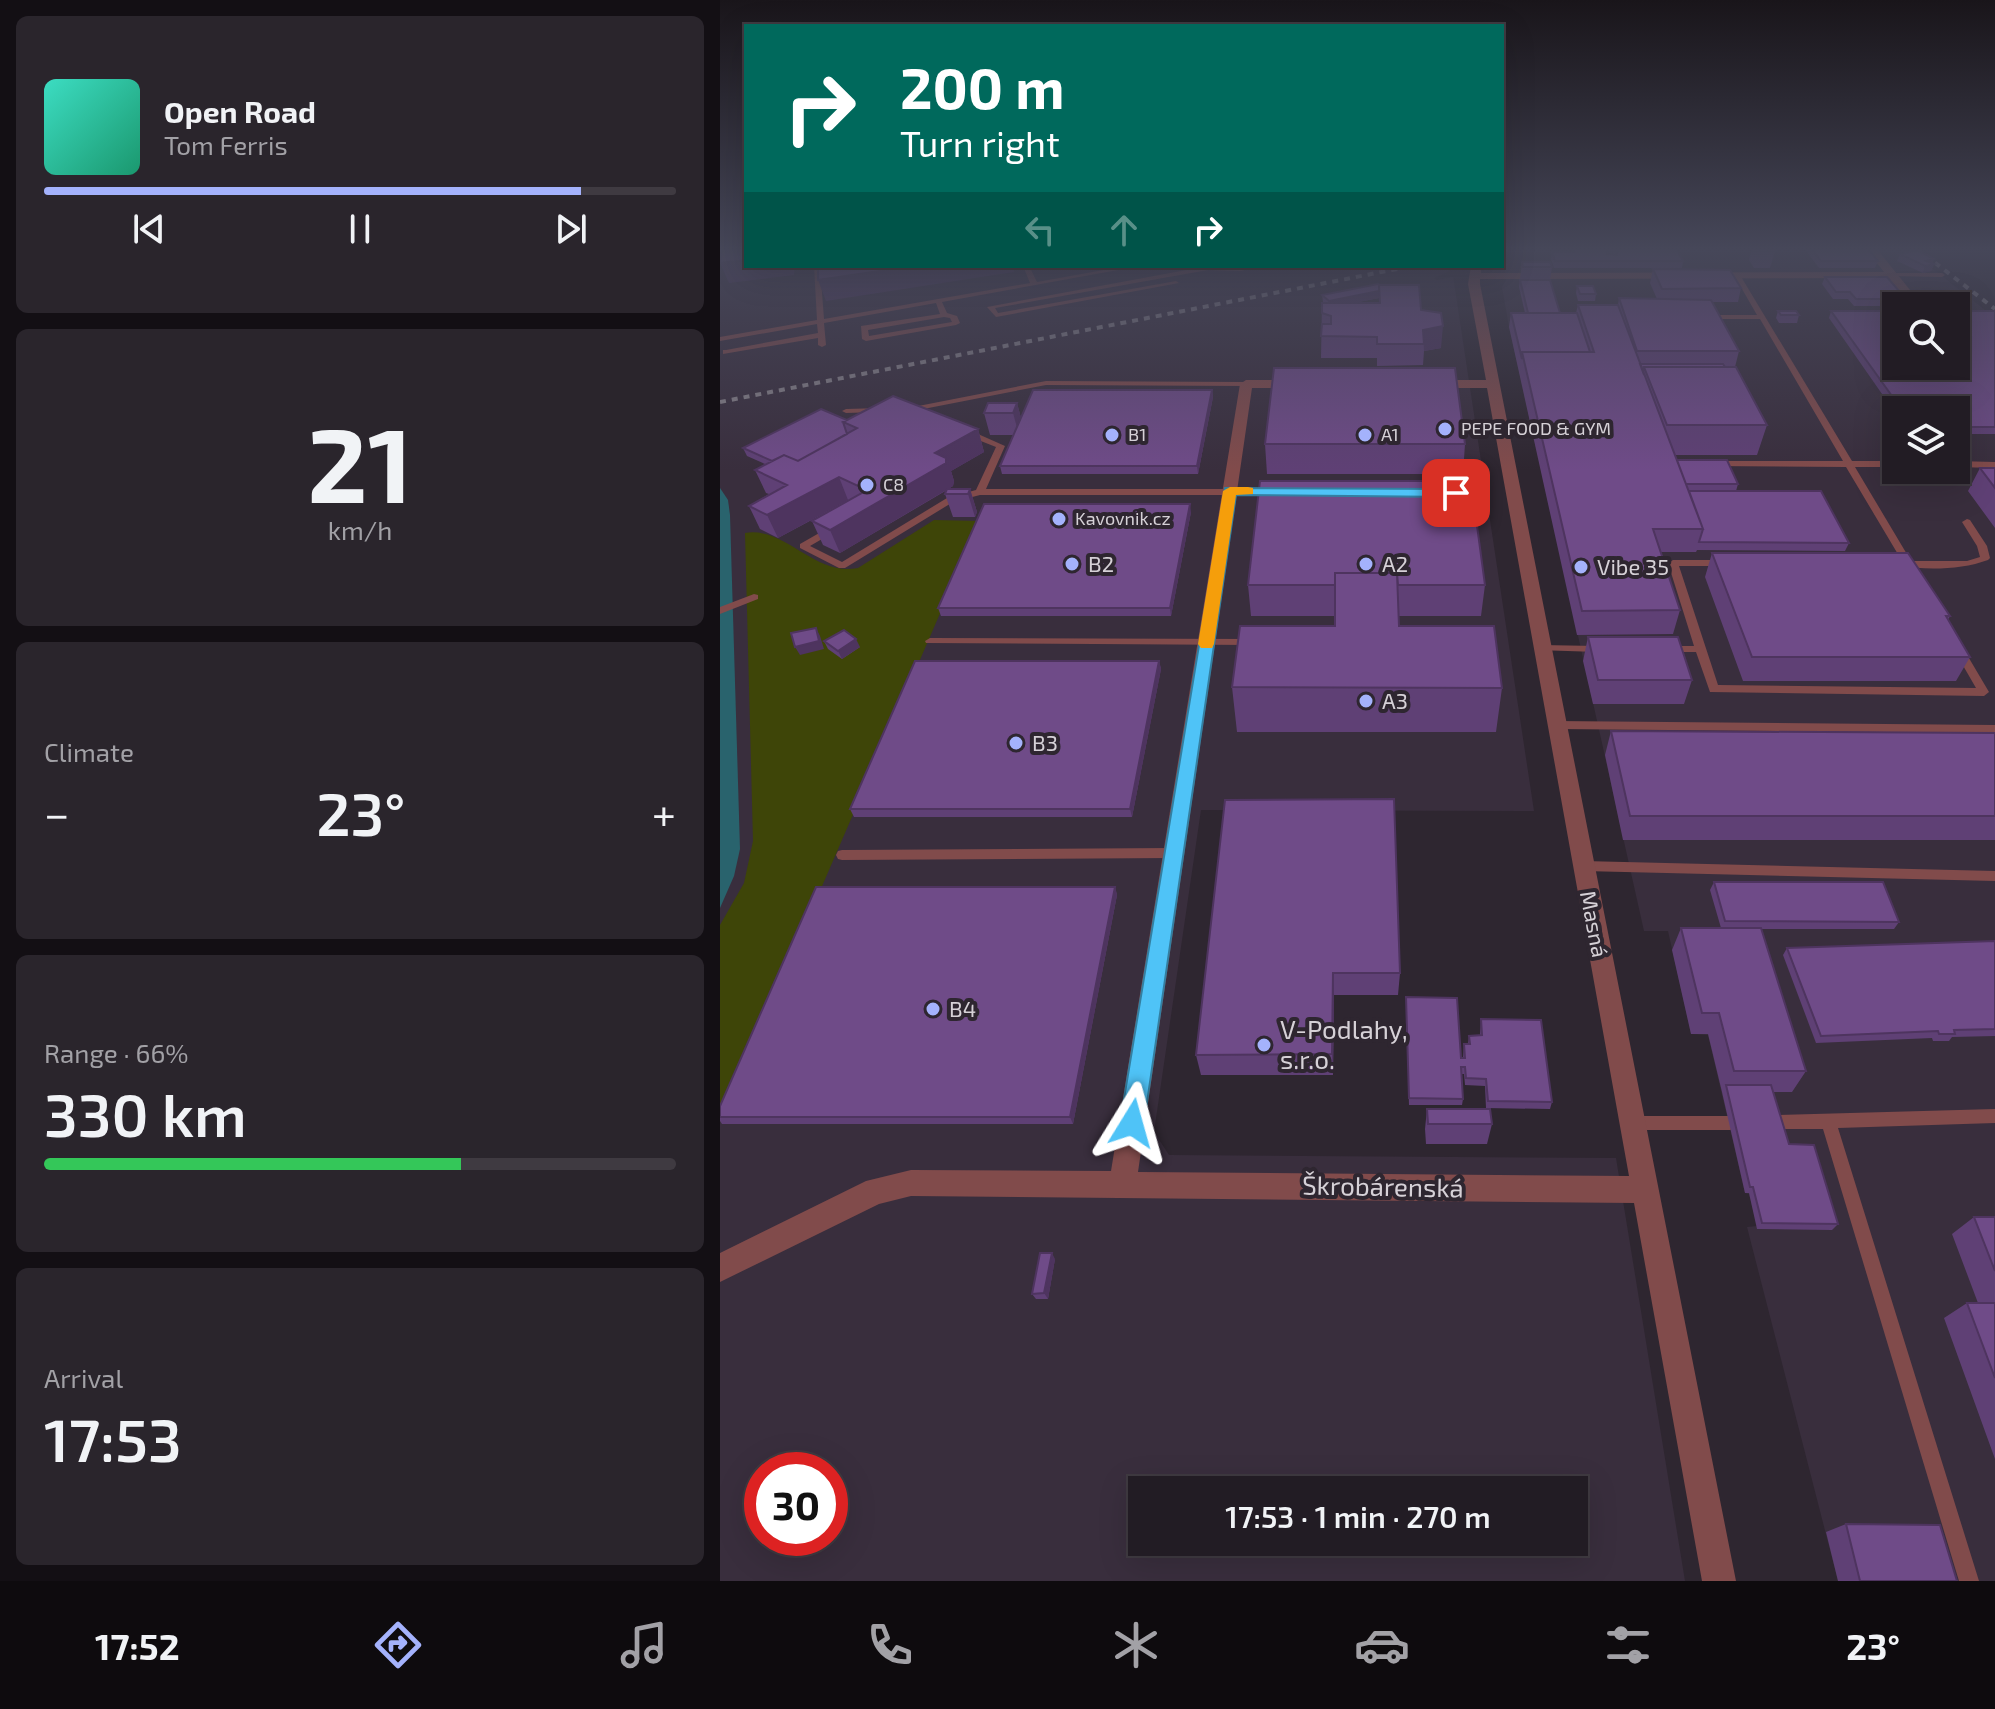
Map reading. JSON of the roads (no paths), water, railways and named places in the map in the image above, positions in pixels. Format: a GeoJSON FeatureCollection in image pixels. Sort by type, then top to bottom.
{"type":"FeatureCollection","features":[{"type":"Feature","properties":{"kind":"street","name":"Masná"},"geometry":{"type":"LineString","coordinates":[[1481,322],[1540,648],[1719,1581]]}},
{"type":"Feature","properties":{"kind":"street"},"geometry":{"type":"LineString","coordinates":[[1123,1183],[1246,384],[1306,384]]}},
{"type":"Feature","properties":{"kind":"street"},"geometry":{"type":"LineString","coordinates":[[1411,384],[1493,384]]}},
{"type":"Feature","properties":{"kind":"street","name":"Škrobárenská"},"geometry":{"type":"LineString","coordinates":[[720,1268],[893,1185],[1123,1183],[1643,1190]]}},
{"type":"Feature","properties":{"kind":"lane"},"geometry":{"type":"LineString","coordinates":[[720,339],[815,322]]}},
{"type":"Feature","properties":{"kind":"lane"},"geometry":{"type":"LineString","coordinates":[[819,322],[822,345]]}},
{"type":"Feature","properties":{"kind":"lane"},"geometry":{"type":"LineString","coordinates":[[901,322],[864,328],[866,339],[955,322]]}},
{"type":"Feature","properties":{"kind":"lane"},"geometry":{"type":"LineString","coordinates":[[1765,322],[1916,577]]}},
{"type":"Feature","properties":{"kind":"lane"},"geometry":{"type":"LineString","coordinates":[[726,352],[820,335]]}},
{"type":"Feature","properties":{"kind":"lane"},"geometry":{"type":"LineString","coordinates":[[846,411],[908,410],[1046,383],[1246,384]]}},
{"type":"Feature","properties":{"kind":"lane"},"geometry":{"type":"LineString","coordinates":[[1019,401],[1024,387]]}},
{"type":"Feature","properties":{"kind":"lane"},"geometry":{"type":"LineString","coordinates":[[908,410],[921,415]]}},
{"type":"Feature","properties":{"kind":"lane"},"geometry":{"type":"LineString","coordinates":[[961,430],[1001,446],[980,492]]}},
{"type":"Feature","properties":{"kind":"lane"},"geometry":{"type":"LineString","coordinates":[[1706,464],[1882,464]]}},
{"type":"Feature","properties":{"kind":"lane"},"geometry":{"type":"LineString","coordinates":[[1970,464],[1995,465]]}},
{"type":"Feature","properties":{"kind":"lane"},"geometry":{"type":"LineString","coordinates":[[838,526],[803,546],[842,566],[950,500],[980,492],[1290,492]]}},
{"type":"Feature","properties":{"kind":"lane"},"geometry":{"type":"LineString","coordinates":[[1893,564],[1968,564],[1985,558],[1982,546],[1967,522]]}},
{"type":"Feature","properties":{"kind":"lane"},"geometry":{"type":"LineString","coordinates":[[1735,563],[1673,563],[1714,689],[1984,692],[1954,641]]}},
{"type":"Feature","properties":{"kind":"lane"},"geometry":{"type":"LineString","coordinates":[[720,611],[754,597]]}},
{"type":"Feature","properties":{"kind":"lane"},"geometry":{"type":"LineString","coordinates":[[930,641],[1264,642]]}},
{"type":"Feature","properties":{"kind":"lane"},"geometry":{"type":"LineString","coordinates":[[1540,648],[1611,649]]}},
{"type":"Feature","properties":{"kind":"lane"},"geometry":{"type":"LineString","coordinates":[[1655,649],[1700,649]]}},
{"type":"Feature","properties":{"kind":"lane"},"geometry":{"type":"LineString","coordinates":[[1555,725],[1995,729]]}},
{"type":"Feature","properties":{"kind":"lane"},"geometry":{"type":"LineString","coordinates":[[842,855],[1172,853]]}},
{"type":"Feature","properties":{"kind":"lane"},"geometry":{"type":"LineString","coordinates":[[1583,866],[1995,876]]}},
{"type":"Feature","properties":{"kind":"lane"},"geometry":{"type":"LineString","coordinates":[[1776,1122],[1995,1116]]}},
{"type":"Feature","properties":{"kind":"lane"},"geometry":{"type":"LineString","coordinates":[[1828,1121],[1969,1581]]}},
{"type":"Feature","properties":{"kind":"lane"},"geometry":{"type":"LineString","coordinates":[[1630,1123],[1730,1123]]}},
{"type":"Feature","properties":{"kind":"water"},"geometry":{"type":"Polygon","coordinates":[[[720,488],[728,500],[730,515],[740,849],[734,876],[720,908],[720,488]]]}},
{"type":"Feature","properties":{"kind":"railway"},"geometry":{"type":"LineString","coordinates":[[720,402],[1128,322]]}},
{"type":"Feature","properties":{"kind":"place","name":"PEPE FOOD & GYM"},"geometry":{"type":"Point","coordinates":[1445,429]}},
{"type":"Feature","properties":{"kind":"place","name":"B1"},"geometry":{"type":"Point","coordinates":[1112,435]}},
{"type":"Feature","properties":{"kind":"place","name":"A1"},"geometry":{"type":"Point","coordinates":[1365,435]}},
{"type":"Feature","properties":{"kind":"place","name":"C8"},"geometry":{"type":"Point","coordinates":[867,485]}},
{"type":"Feature","properties":{"kind":"place","name":"Kavovnik.cz"},"geometry":{"type":"Point","coordinates":[1059,519]}},
{"type":"Feature","properties":{"kind":"place","name":"B2"},"geometry":{"type":"Point","coordinates":[1072,564]}},
{"type":"Feature","properties":{"kind":"place","name":"A2"},"geometry":{"type":"Point","coordinates":[1366,564]}},
{"type":"Feature","properties":{"kind":"place","name":"Vibe 35"},"geometry":{"type":"Point","coordinates":[1581,567]}},
{"type":"Feature","properties":{"kind":"place","name":"A3"},"geometry":{"type":"Point","coordinates":[1366,701]}},
{"type":"Feature","properties":{"kind":"place","name":"B3"},"geometry":{"type":"Point","coordinates":[1016,743]}},
{"type":"Feature","properties":{"kind":"place","name":"B4"},"geometry":{"type":"Point","coordinates":[933,1009]}},
{"type":"Feature","properties":{"kind":"place","name":"V-Podlahy, s.r.o."},"geometry":{"type":"Point","coordinates":[1264,1045]}}]}
